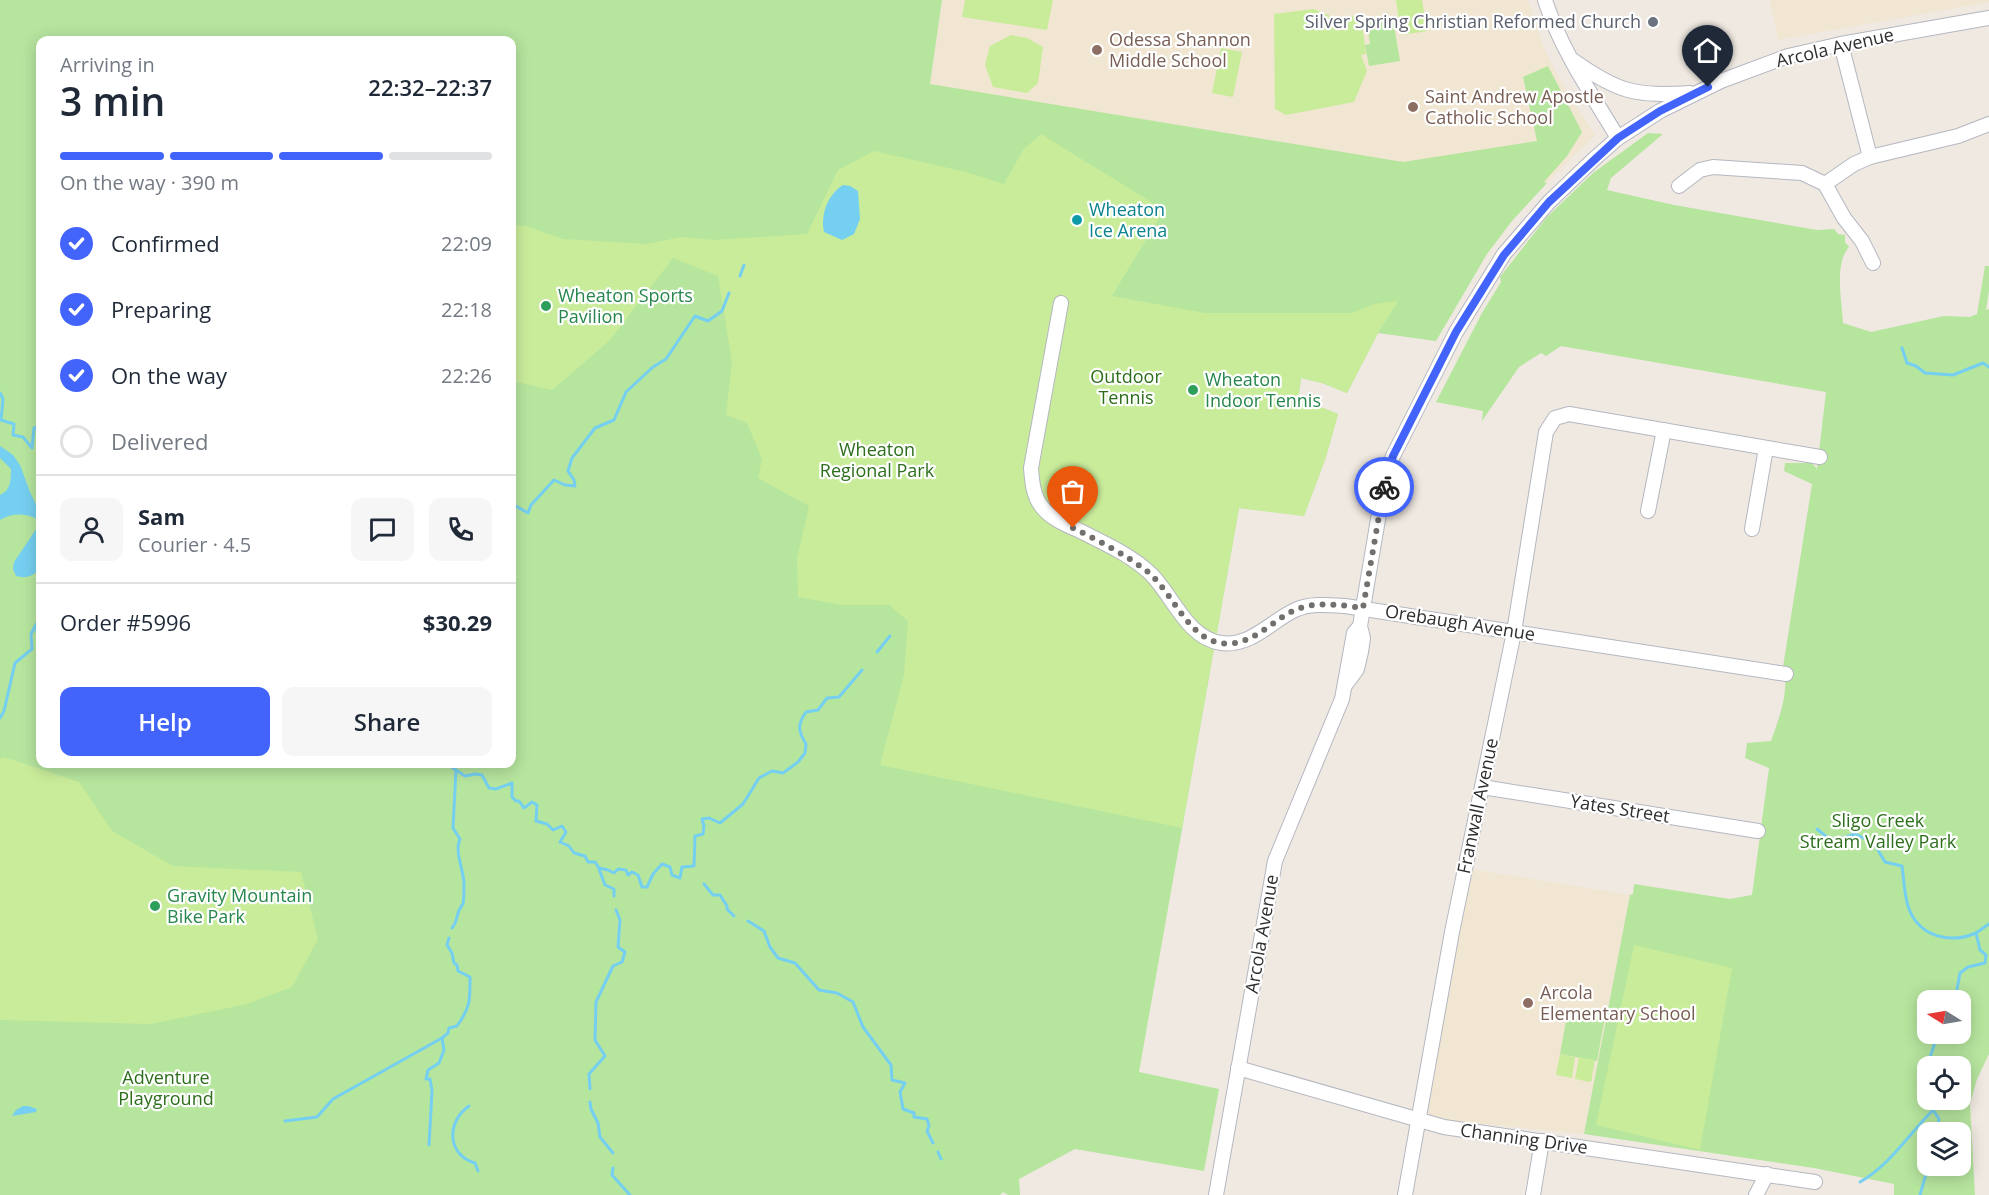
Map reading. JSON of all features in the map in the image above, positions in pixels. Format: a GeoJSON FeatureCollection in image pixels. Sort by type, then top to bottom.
{"type":"FeatureCollection","features":[{"type":"Feature","properties":{"kind":"street"},"geometry":{"type":"LineString","coordinates":[[1545,0],[1554,28],[1618,138]]}},
{"type":"Feature","properties":{"kind":"street","name":"Arcola Avenue"},"geometry":{"type":"LineString","coordinates":[[1216,1195],[1275,861],[1342,699],[1354,633],[1360,626],[1384,484],[1393,456],[1456,332],[1477,296],[1512,246],[1549,202],[1618,138],[1660,111],[1721,81],[1788,56],[1840,44],[1989,18]]}},
{"type":"Feature","properties":{"kind":"street"},"geometry":{"type":"LineString","coordinates":[[1840,44],[1870,157]]}},
{"type":"Feature","properties":{"kind":"street"},"geometry":{"type":"LineString","coordinates":[[1570,58],[1600,78],[1626,90],[1651,95],[1696,93]]}},
{"type":"Feature","properties":{"kind":"street"},"geometry":{"type":"LineString","coordinates":[[1825,184],[1854,164],[1870,157],[1958,136],[1989,123]]}},
{"type":"Feature","properties":{"kind":"street"},"geometry":{"type":"LineString","coordinates":[[1679,186],[1700,170],[1713,167],[1802,173],[1825,184],[1844,218],[1862,241],[1873,263]]}},
{"type":"Feature","properties":{"kind":"street","name":"Orebaugh Avenue"},"geometry":{"type":"LineString","coordinates":[[1061,303],[1031,468],[1033,489],[1042,507],[1061,523],[1128,557],[1151,574],[1188,623],[1207,639],[1222,643],[1236,643],[1253,636],[1296,609],[1321,605],[1363,608],[1786,674]]}},
{"type":"Feature","properties":{"kind":"street","name":"Franwall Avenue"},"geometry":{"type":"LineString","coordinates":[[1405,1195],[1452,932],[1514,632],[1546,432],[1555,418],[1569,414],[1664,430]]}},
{"type":"Feature","properties":{"kind":"street"},"geometry":{"type":"LineString","coordinates":[[1648,511],[1664,430],[1820,457]]}},
{"type":"Feature","properties":{"kind":"street"},"geometry":{"type":"LineString","coordinates":[[1752,529],[1766,448]]}},
{"type":"Feature","properties":{"kind":"street","name":"Yates Street"},"geometry":{"type":"LineString","coordinates":[[1482,787],[1758,831]]}},
{"type":"Feature","properties":{"kind":"street","name":"Channing Drive"},"geometry":{"type":"LineString","coordinates":[[1238,1068],[1444,1127],[1815,1182]]}},
{"type":"Feature","properties":{"kind":"street"},"geometry":{"type":"LineString","coordinates":[[1533,1195],[1542,1141]]}},
{"type":"Feature","properties":{"kind":"street"},"geometry":{"type":"LineString","coordinates":[[1756,1195],[1767,1174]]}},
{"type":"Feature","properties":{"kind":"shaded area"},"geometry":{"type":"Polygon","coordinates":[[[942,0],[1528,0],[1543,46],[1559,78],[1595,135],[1547,183],[928,100],[942,0]]]}},
{"type":"Feature","properties":{"kind":"shaded area"},"geometry":{"type":"Polygon","coordinates":[[[1770,0],[1989,0],[1989,2],[1778,40],[1770,0]]]}},
{"type":"Feature","properties":{"kind":"shaded area","name":"Arcola Elementary School"},"geometry":{"type":"Polygon","coordinates":[[[1470,869],[1630,895],[1584,1134],[1434,1119],[1426,1111],[1470,869]]]}},
{"type":"Feature","properties":{"kind":"green space","name":"Wheaton Regional Park"},"geometry":{"type":"Polygon","coordinates":[[[0,0],[942,0],[930,84],[1403,162],[1537,141],[1523,77],[1548,66],[1582,132],[1567,156],[1487,254],[1436,341],[1378,333],[1347,393],[1301,378],[1298,401],[1338,414],[1326,457],[1304,516],[1239,508],[1139,1072],[1219,1089],[1204,1171],[1075,1149],[1019,1179],[1020,1195],[1008,1195],[1003,1192],[1000,1195],[0,1195],[0,0]]]}},
{"type":"Feature","properties":{"kind":"green space"},"geometry":{"type":"Polygon","coordinates":[[[965,0],[1053,0],[1047,30],[962,17],[965,0]]]}},
{"type":"Feature","properties":{"kind":"green space"},"geometry":{"type":"Polygon","coordinates":[[[1396,0],[1422,0],[1427,31],[1401,35],[1396,0]]]}},
{"type":"Feature","properties":{"kind":"green space"},"geometry":{"type":"Polygon","coordinates":[[[1314,9],[1335,18],[1361,15],[1366,54],[1361,55],[1367,71],[1354,102],[1286,115],[1275,109],[1274,14],[1314,9]]]}},
{"type":"Feature","properties":{"kind":"green space"},"geometry":{"type":"Polygon","coordinates":[[[1393,19],[1400,61],[1369,66],[1365,45],[1370,44],[1367,23],[1393,19]]]}},
{"type":"Feature","properties":{"kind":"green space"},"geometry":{"type":"Polygon","coordinates":[[[1011,35],[1027,38],[1043,47],[1038,83],[1027,93],[993,87],[985,65],[990,46],[1011,35]]]}},
{"type":"Feature","properties":{"kind":"green space"},"geometry":{"type":"Polygon","coordinates":[[[1221,48],[1242,52],[1233,97],[1212,93],[1221,48]]]}},
{"type":"Feature","properties":{"kind":"green space","name":"Sligo Creek Stream Valley Park"},"geometry":{"type":"Polygon","coordinates":[[[1648,133],[1663,134],[1611,178],[1607,190],[1674,205],[1817,230],[1834,229],[1838,234],[1845,235],[1845,242],[1849,247],[1844,254],[1840,273],[1843,323],[1871,332],[1944,316],[1970,317],[1977,314],[1985,266],[1989,266],[1986,310],[1989,309],[1989,1054],[1977,1079],[1971,1100],[1971,1056],[1917,1056],[1917,1110],[1970,1110],[1971,1122],[1917,1122],[1917,1176],[1971,1176],[1971,1122],[1975,1195],[1894,1195],[1894,1184],[1814,1168],[1584,1134],[1634,884],[1730,899],[1752,895],[1769,768],[1745,758],[1747,743],[1771,741],[1783,704],[1785,676],[1783,667],[1812,484],[1784,471],[1785,463],[1812,463],[1817,469],[1826,392],[1561,346],[1546,356],[1541,353],[1519,367],[1482,421],[1483,411],[1436,402],[1482,313],[1501,282],[1500,277],[1547,217],[1593,173],[1648,133]]]}},
{"type":"Feature","properties":{"kind":"green space","name":"Outdoor Tennis"},"geometry":{"type":"Polygon","coordinates":[[[1041,134],[1164,210],[1112,296],[1205,313],[1352,313],[1374,304],[1398,301],[1378,333],[1347,393],[1301,378],[1298,401],[1338,414],[1326,457],[1304,516],[1239,508],[1182,828],[880,765],[904,675],[908,621],[889,605],[843,605],[798,597],[797,559],[809,506],[758,478],[762,459],[747,423],[726,415],[732,362],[718,276],[673,258],[610,340],[552,390],[516,382],[516,225],[526,226],[563,239],[646,244],[682,237],[714,240],[807,234],[838,170],[874,151],[966,172],[1004,184],[1023,150],[1041,134]]]}},
{"type":"Feature","properties":{"kind":"green space","name":"Gravity Mountain Bike Park"},"geometry":{"type":"Polygon","coordinates":[[[4,757],[79,782],[112,831],[173,866],[301,872],[318,939],[292,987],[247,1004],[151,1024],[0,1020],[0,759],[4,757]]]}},
{"type":"Feature","properties":{"kind":"green space"},"geometry":{"type":"Polygon","coordinates":[[[1634,945],[1732,968],[1700,1150],[1596,1125],[1634,945]]]}},
{"type":"Feature","properties":{"kind":"green space"},"geometry":{"type":"Polygon","coordinates":[[[1568,1010],[1605,1017],[1597,1061],[1560,1054],[1568,1010]]]}},
{"type":"Feature","properties":{"kind":"green space"},"geometry":{"type":"Polygon","coordinates":[[[1560,1054],[1575,1057],[1572,1078],[1556,1075],[1560,1054]]]}},
{"type":"Feature","properties":{"kind":"green space"},"geometry":{"type":"Polygon","coordinates":[[[1579,1057],[1595,1060],[1591,1082],[1575,1079],[1579,1057]]]}},
{"type":"Feature","properties":{"kind":"water"},"geometry":{"type":"Polygon","coordinates":[[[843,185],[858,191],[860,219],[854,234],[842,240],[824,232],[823,219],[829,199],[843,185]]]}},
{"type":"Feature","properties":{"kind":"water"},"geometry":{"type":"Polygon","coordinates":[[[0,446],[13,455],[20,465],[36,505],[36,519],[14,515],[0,520],[0,495],[8,487],[11,469],[0,458],[0,446]]]}},
{"type":"Feature","properties":{"kind":"water"},"geometry":{"type":"Polygon","coordinates":[[[36,529],[36,572],[26,577],[16,576],[13,569],[14,562],[36,529]]]}},
{"type":"Feature","properties":{"kind":"water"},"geometry":{"type":"Polygon","coordinates":[[[23,1106],[37,1109],[36,1112],[12,1116],[16,1110],[23,1106]]]}},
{"type":"Feature","properties":{"kind":"waterway"},"geometry":{"type":"LineString","coordinates":[[740,276],[744,265]]}},
{"type":"Feature","properties":{"kind":"waterway"},"geometry":{"type":"LineString","coordinates":[[516,506],[528,513],[531,505],[554,480],[575,486],[568,471],[572,458],[595,428],[614,420],[626,392],[653,367],[666,359],[695,316],[708,321],[722,311],[729,293]]}},
{"type":"Feature","properties":{"kind":"waterway"},"geometry":{"type":"LineString","coordinates":[[1902,348],[1907,363],[1925,373],[1953,375],[1983,363],[1989,367]]}},
{"type":"Feature","properties":{"kind":"waterway"},"geometry":{"type":"LineString","coordinates":[[0,393],[3,399],[1,420],[14,424],[13,435],[23,437],[32,448],[34,428],[36,427]]}},
{"type":"Feature","properties":{"kind":"waterway"},"geometry":{"type":"LineString","coordinates":[[0,718],[4,711],[15,663],[32,649],[31,634],[36,625]]}},
{"type":"Feature","properties":{"kind":"waterway"},"geometry":{"type":"LineString","coordinates":[[877,652],[890,636]]}},
{"type":"Feature","properties":{"kind":"waterway"},"geometry":{"type":"LineString","coordinates":[[453,768],[465,776],[482,775],[489,788],[496,789],[512,783],[512,797],[524,808],[532,802],[537,805],[536,821],[547,824],[553,830],[562,826],[566,832],[560,842],[569,846],[574,853],[585,856],[588,862],[595,862],[599,868],[614,873],[618,869],[626,870],[628,875],[632,872],[638,875],[642,887],[647,887],[653,874],[662,864],[670,867],[672,875],[680,878],[682,867],[694,866],[695,836],[703,834],[702,819],[709,818],[720,823],[743,804],[759,778],[772,771],[783,773],[798,762],[805,753],[806,744],[800,728],[806,712],[818,710],[827,698],[839,697],[862,670]]}},
{"type":"Feature","properties":{"kind":"waterway"},"geometry":{"type":"LineString","coordinates":[[452,928],[463,904],[464,892],[464,879],[458,850],[460,839],[453,828],[456,770]]}},
{"type":"Feature","properties":{"kind":"waterway"},"geometry":{"type":"LineString","coordinates":[[1817,829],[1829,839],[1855,834],[1874,843],[1885,862],[1902,866],[1909,909],[1914,919],[1928,932],[1946,938],[1976,933]]}},
{"type":"Feature","properties":{"kind":"waterway"},"geometry":{"type":"LineString","coordinates":[[599,869],[605,885],[614,889],[614,896]]}},
{"type":"Feature","properties":{"kind":"waterway"},"geometry":{"type":"LineString","coordinates":[[704,884],[713,895],[720,895],[727,909],[734,916]]}},
{"type":"Feature","properties":{"kind":"waterway"},"geometry":{"type":"LineString","coordinates":[[590,1089],[589,1074],[605,1056],[595,1040],[596,1002],[613,966],[622,962],[625,952],[618,947],[620,920],[616,910]]}},
{"type":"Feature","properties":{"kind":"waterway"},"geometry":{"type":"LineString","coordinates":[[748,921],[764,931],[770,947],[778,958],[795,963],[819,990],[837,993],[853,1002],[863,1027],[891,1065],[892,1080],[905,1083],[900,1092],[903,1109],[914,1113],[914,1117],[927,1119],[929,1126],[927,1131],[933,1143]]}},
{"type":"Feature","properties":{"kind":"waterway"},"geometry":{"type":"LineString","coordinates":[[1957,990],[1960,973],[1968,967],[1985,963],[1986,955],[1980,950],[1976,933],[1989,924]]}},
{"type":"Feature","properties":{"kind":"waterway"},"geometry":{"type":"LineString","coordinates":[[429,1145],[432,1091],[430,1079],[426,1079],[428,1070],[439,1063],[444,1050],[442,1038],[448,1033],[449,1028],[457,1026],[465,1013],[470,997],[470,977],[458,971],[447,945],[449,938]]}},
{"type":"Feature","properties":{"kind":"waterway"},"geometry":{"type":"LineString","coordinates":[[285,1121],[317,1117],[333,1099],[442,1038]]}},
{"type":"Feature","properties":{"kind":"waterway"},"geometry":{"type":"LineString","coordinates":[[1930,1056],[1935,1044]]}},
{"type":"Feature","properties":{"kind":"waterway"},"geometry":{"type":"LineString","coordinates":[[590,1102],[598,1123],[600,1137],[613,1153]]}},
{"type":"Feature","properties":{"kind":"waterway"},"geometry":{"type":"LineString","coordinates":[[469,1106],[456,1121],[453,1138],[459,1153],[475,1163],[478,1171]]}},
{"type":"Feature","properties":{"kind":"waterway"},"geometry":{"type":"LineString","coordinates":[[1933,1110],[1939,1119],[1938,1122]]}},
{"type":"Feature","properties":{"kind":"waterway"},"geometry":{"type":"LineString","coordinates":[[1860,1182],[1881,1167],[1933,1110]]}},
{"type":"Feature","properties":{"kind":"waterway"},"geometry":{"type":"LineString","coordinates":[[938,1152],[941,1159]]}},
{"type":"Feature","properties":{"kind":"waterway"},"geometry":{"type":"LineString","coordinates":[[613,1168],[612,1175],[630,1195]]}},
{"type":"Feature","properties":{"kind":"waterway"},"geometry":{"type":"LineString","coordinates":[[1920,1195],[1925,1176]]}},
{"type":"Feature","properties":{"kind":"way so far"},"geometry":{"type":"LineString","coordinates":[[1073,528],[1128,557],[1151,574],[1188,623],[1207,639],[1222,643],[1236,643],[1253,636],[1296,609],[1321,605],[1363,608],[1384,487]]}},
{"type":"Feature","properties":{"kind":"place","name":"Silver Spring Christian Reformed Church"},"geometry":{"type":"Point","coordinates":[1653,22]}},
{"type":"Feature","properties":{"kind":"place","name":"Odessa Shannon Middle School"},"geometry":{"type":"Point","coordinates":[1097,50]}},
{"type":"Feature","properties":{"kind":"place","name":"Saint Andrew Apostle Catholic School"},"geometry":{"type":"Point","coordinates":[1413,107]}},
{"type":"Feature","properties":{"kind":"place","name":"Wheaton Ice Arena"},"geometry":{"type":"Point","coordinates":[1077,220]}},
{"type":"Feature","properties":{"kind":"place","name":"Wheaton Sports Pavilion"},"geometry":{"type":"Point","coordinates":[546,306]}},
{"type":"Feature","properties":{"kind":"place","name":"Wheaton Indoor Tennis"},"geometry":{"type":"Point","coordinates":[1193,390]}},
{"type":"Feature","properties":{"kind":"place","name":"Gravity Mountain Bike Park"},"geometry":{"type":"Point","coordinates":[155,906]}},
{"type":"Feature","properties":{"kind":"place","name":"Arcola Elementary School"},"geometry":{"type":"Point","coordinates":[1528,1003]}},
{"type":"Feature","properties":{"kind":"route"},"geometry":{"type":"LineString","coordinates":[[1384,487],[1393,456],[1456,332],[1504,255],[1549,202],[1618,138],[1660,111],[1708,87]]}},
{"type":"Feature","properties":{"kind":"park label","name":"Adventure Playground"},"geometry":{"type":"Point","coordinates":[166,1088]}}]}
